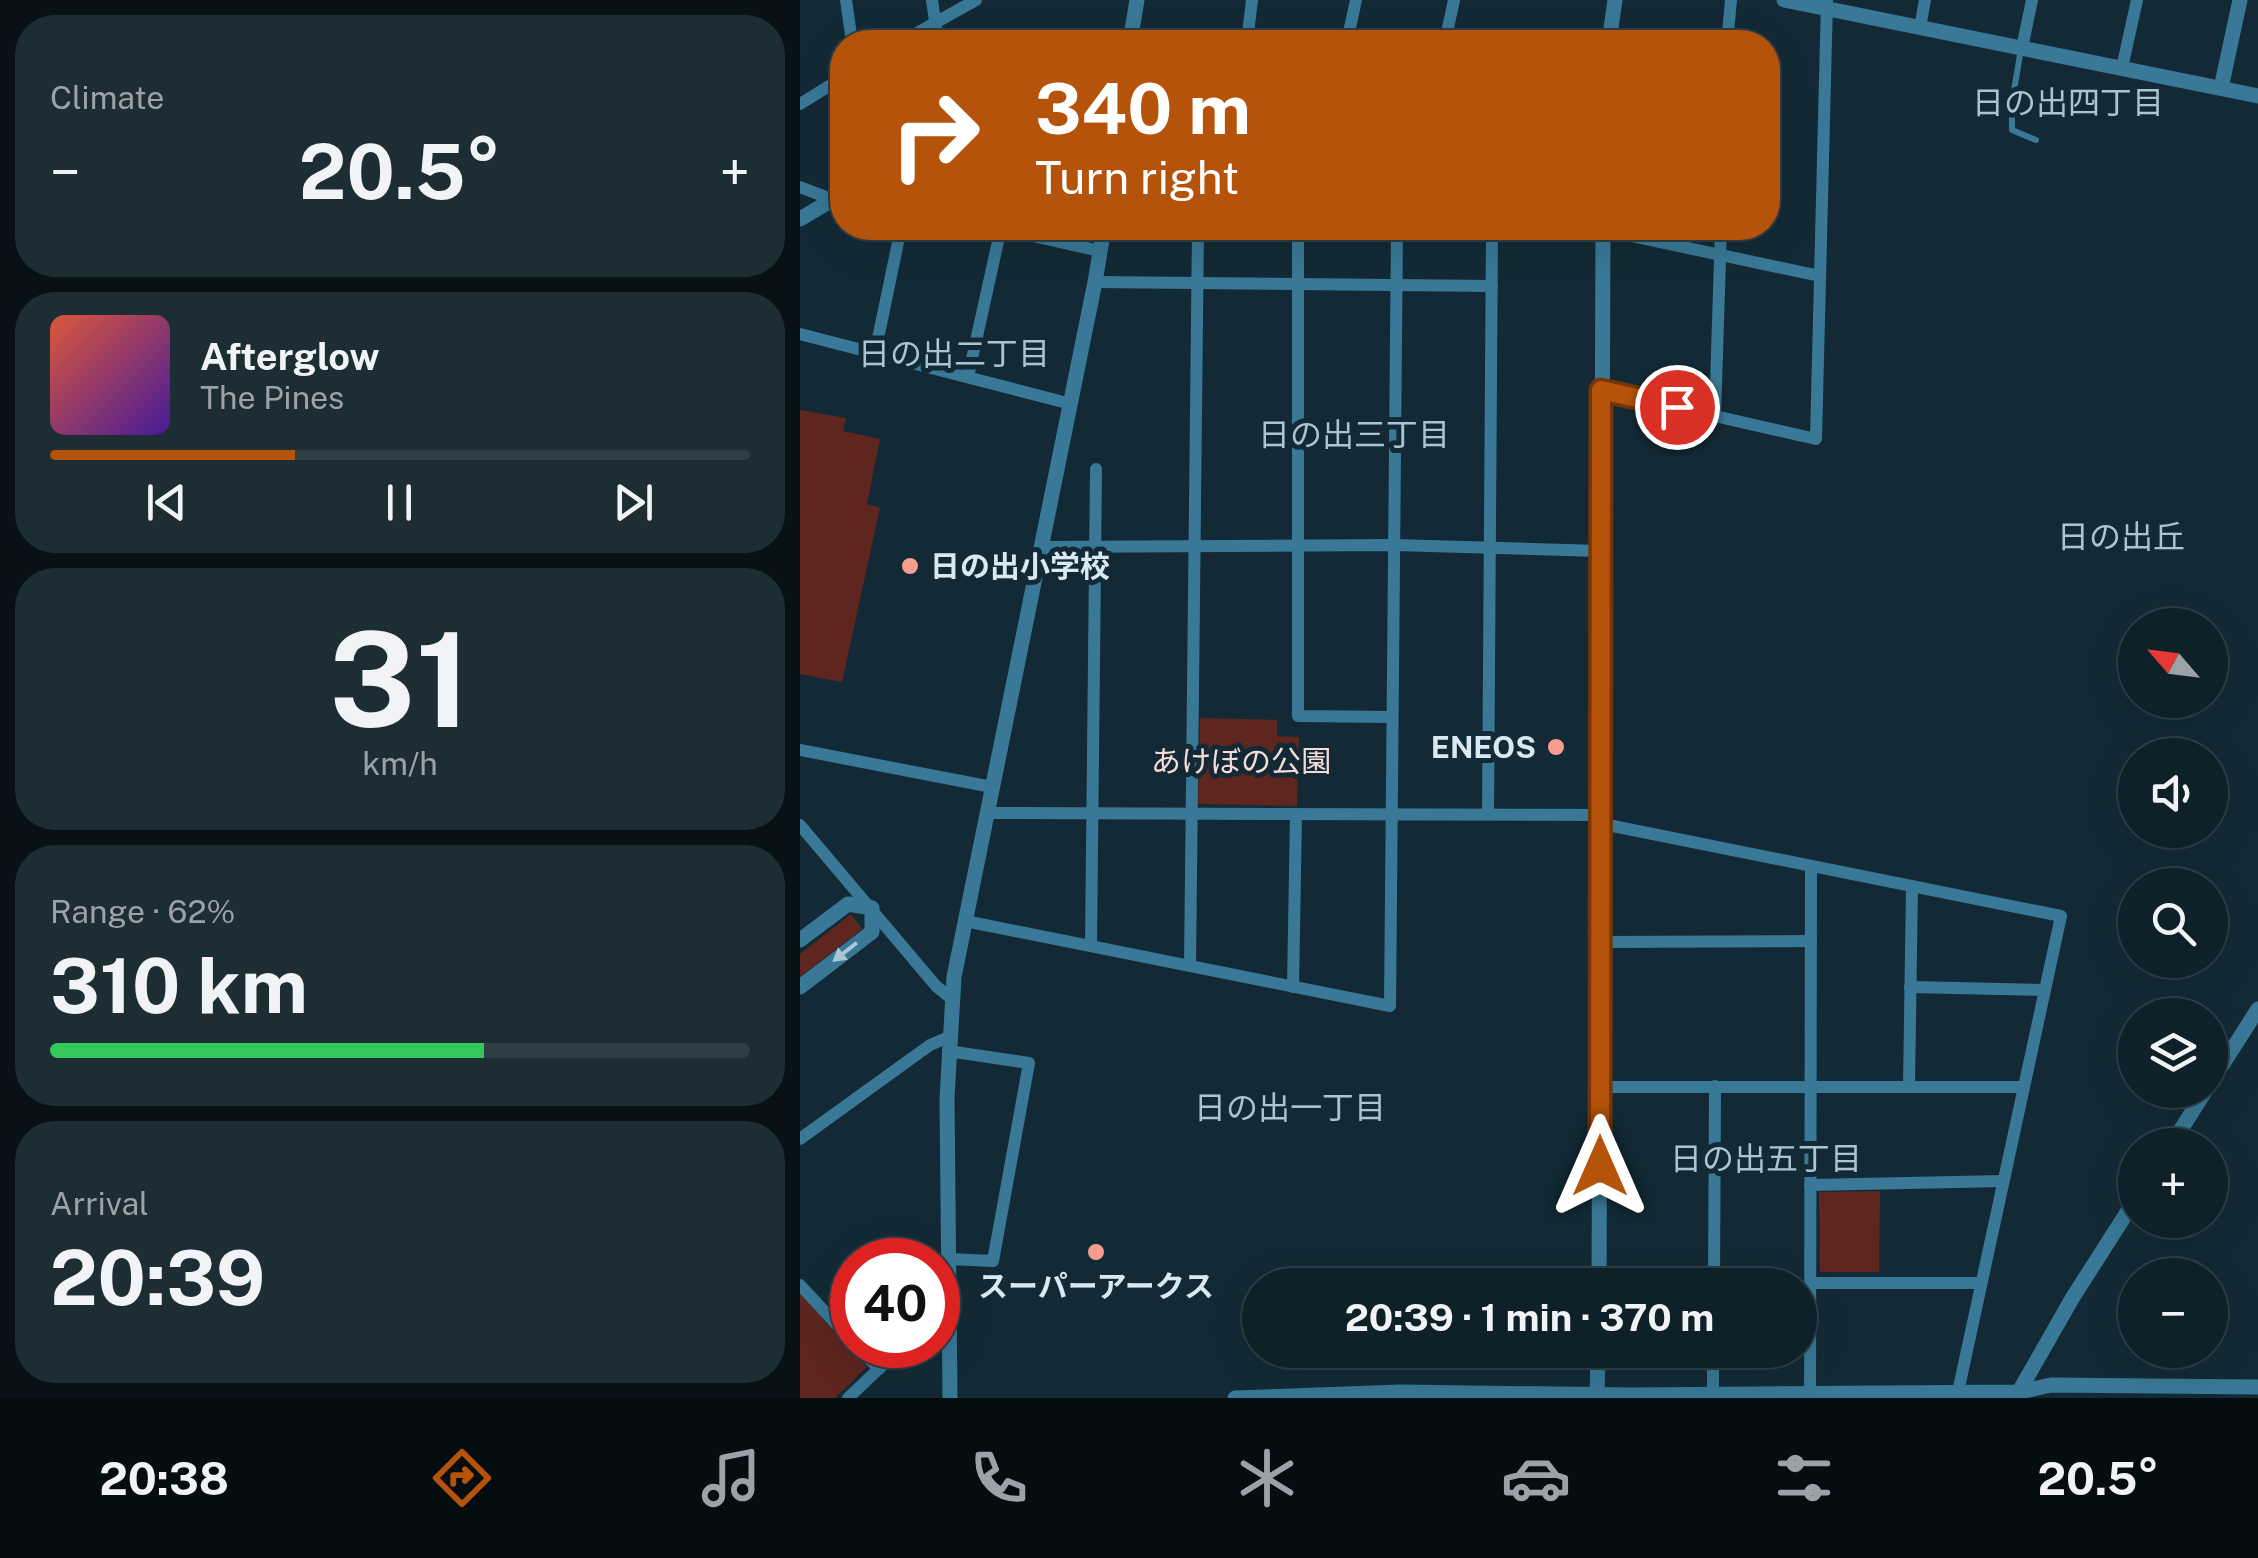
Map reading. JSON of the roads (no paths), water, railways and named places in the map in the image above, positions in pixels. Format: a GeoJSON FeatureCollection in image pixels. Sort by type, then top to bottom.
{"type":"FeatureCollection","features":[{"type":"Feature","properties":{"kind":"street"},"geometry":{"type":"LineString","coordinates":[[846,0],[850,30]]}},
{"type":"Feature","properties":{"kind":"street"},"geometry":{"type":"LineString","coordinates":[[932,0],[936,30]]}},
{"type":"Feature","properties":{"kind":"street"},"geometry":{"type":"LineString","coordinates":[[921,30],[976,0]]}},
{"type":"Feature","properties":{"kind":"street"},"geometry":{"type":"LineString","coordinates":[[1132,30],[1136,0]]}},
{"type":"Feature","properties":{"kind":"street"},"geometry":{"type":"LineString","coordinates":[[1248,30],[1252,0]]}},
{"type":"Feature","properties":{"kind":"street"},"geometry":{"type":"LineString","coordinates":[[1350,30],[1356,0]]}},
{"type":"Feature","properties":{"kind":"street"},"geometry":{"type":"LineString","coordinates":[[1448,30],[1454,0]]}},
{"type":"Feature","properties":{"kind":"street"},"geometry":{"type":"LineString","coordinates":[[1611,30],[1615,0]]}},
{"type":"Feature","properties":{"kind":"street"},"geometry":{"type":"LineString","coordinates":[[1728,30],[1731,0]]}},
{"type":"Feature","properties":{"kind":"street"},"geometry":{"type":"LineString","coordinates":[[1784,0],[1826,4],[1920,28],[2258,96]]}},
{"type":"Feature","properties":{"kind":"street"},"geometry":{"type":"LineString","coordinates":[[1920,28],[1925,0]]}},
{"type":"Feature","properties":{"kind":"street"},"geometry":{"type":"LineString","coordinates":[[2022,48],[2032,0]]}},
{"type":"Feature","properties":{"kind":"street"},"geometry":{"type":"LineString","coordinates":[[2122,68],[2136,0]]}},
{"type":"Feature","properties":{"kind":"street"},"geometry":{"type":"LineString","coordinates":[[2221,88],[2240,0]]}},
{"type":"Feature","properties":{"kind":"street"},"geometry":{"type":"LineString","coordinates":[[1601,390],[1816,439],[1826,4]]}},
{"type":"Feature","properties":{"kind":"street"},"geometry":{"type":"LineString","coordinates":[[800,104],[830,85]]}},
{"type":"Feature","properties":{"kind":"street"},"geometry":{"type":"LineString","coordinates":[[800,187],[830,195]]}},
{"type":"Feature","properties":{"kind":"street"},"geometry":{"type":"LineString","coordinates":[[800,218],[830,201]]}},
{"type":"Feature","properties":{"kind":"street"},"geometry":{"type":"LineString","coordinates":[[874,353],[898,240]]}},
{"type":"Feature","properties":{"kind":"street"},"geometry":{"type":"LineString","coordinates":[[968,377],[997,240]]}},
{"type":"Feature","properties":{"kind":"street"},"geometry":{"type":"LineString","coordinates":[[1055,240],[1100,250]]}},
{"type":"Feature","properties":{"kind":"street"},"geometry":{"type":"LineString","coordinates":[[949,1238],[948,1044],[952,999],[1102,240]]}},
{"type":"Feature","properties":{"kind":"street"},"geometry":{"type":"LineString","coordinates":[[1190,966],[1198,240]]}},
{"type":"Feature","properties":{"kind":"street"},"geometry":{"type":"LineString","coordinates":[[1298,240],[1298,716],[1392,717]]}},
{"type":"Feature","properties":{"kind":"street"},"geometry":{"type":"LineString","coordinates":[[965,921],[1390,1006],[1397,240]]}},
{"type":"Feature","properties":{"kind":"street"},"geometry":{"type":"LineString","coordinates":[[1488,814],[1492,240]]}},
{"type":"Feature","properties":{"kind":"street"},"geometry":{"type":"LineString","coordinates":[[1599,1268],[1603,240]]}},
{"type":"Feature","properties":{"kind":"street"},"geometry":{"type":"LineString","coordinates":[[1655,240],[1820,276]]}},
{"type":"Feature","properties":{"kind":"street"},"geometry":{"type":"LineString","coordinates":[[1715,416],[1721,240]]}},
{"type":"Feature","properties":{"kind":"street"},"geometry":{"type":"LineString","coordinates":[[1096,282],[1492,286]]}},
{"type":"Feature","properties":{"kind":"street"},"geometry":{"type":"LineString","coordinates":[[800,334],[1071,404]]}},
{"type":"Feature","properties":{"kind":"street"},"geometry":{"type":"LineString","coordinates":[[1091,946],[1096,469]]}},
{"type":"Feature","properties":{"kind":"street"},"geometry":{"type":"LineString","coordinates":[[1042,547],[1394,545],[1600,551]]}},
{"type":"Feature","properties":{"kind":"street"},"geometry":{"type":"LineString","coordinates":[[800,750],[992,788]]}},
{"type":"Feature","properties":{"kind":"street"},"geometry":{"type":"LineString","coordinates":[[987,813],[1488,814],[1603,820],[2061,916],[1958,1392]]}},
{"type":"Feature","properties":{"kind":"street"},"geometry":{"type":"LineString","coordinates":[[1293,987],[1296,814]]}},
{"type":"Feature","properties":{"kind":"street"},"geometry":{"type":"LineString","coordinates":[[800,825],[936,986],[952,999]]}},
{"type":"Feature","properties":{"kind":"street"},"geometry":{"type":"LineString","coordinates":[[1810,1268],[1811,866]]}},
{"type":"Feature","properties":{"kind":"street"},"geometry":{"type":"LineString","coordinates":[[1909,1086],[1912,886]]}},
{"type":"Feature","properties":{"kind":"street"},"geometry":{"type":"LineString","coordinates":[[800,940],[848,904],[872,908]]}},
{"type":"Feature","properties":{"kind":"street"},"geometry":{"type":"LineString","coordinates":[[800,988],[872,932],[872,908]]}},
{"type":"Feature","properties":{"kind":"street"},"geometry":{"type":"LineString","coordinates":[[1602,942],[1811,941]]}},
{"type":"Feature","properties":{"kind":"street"},"geometry":{"type":"LineString","coordinates":[[1910,987],[2045,990]]}},
{"type":"Feature","properties":{"kind":"street"},"geometry":{"type":"LineString","coordinates":[[2228,1056],[2258,1010]]}},
{"type":"Feature","properties":{"kind":"street"},"geometry":{"type":"LineString","coordinates":[[800,1139],[930,1045],[948,1044],[1029,1063],[993,1260],[960,1259]]}},
{"type":"Feature","properties":{"kind":"street"},"geometry":{"type":"LineString","coordinates":[[1714,1268],[1715,1086]]}},
{"type":"Feature","properties":{"kind":"street"},"geometry":{"type":"LineString","coordinates":[[1601,1087],[2024,1087]]}},
{"type":"Feature","properties":{"kind":"street"},"geometry":{"type":"LineString","coordinates":[[1810,1185],[2004,1181]]}},
{"type":"Feature","properties":{"kind":"street"},"geometry":{"type":"LineString","coordinates":[[2020,1396],[2072,1297],[2118,1226]]}},
{"type":"Feature","properties":{"kind":"street"},"geometry":{"type":"LineString","coordinates":[[1817,1283],[1981,1283]]}},
{"type":"Feature","properties":{"kind":"street"},"geometry":{"type":"LineString","coordinates":[[800,1285],[830,1317]]}},
{"type":"Feature","properties":{"kind":"street"},"geometry":{"type":"LineString","coordinates":[[948,1368],[950,1398]]}},
{"type":"Feature","properties":{"kind":"street"},"geometry":{"type":"LineString","coordinates":[[1597,1396],[1598,1368]]}},
{"type":"Feature","properties":{"kind":"street"},"geometry":{"type":"LineString","coordinates":[[1713,1368],[1713,1396]]}},
{"type":"Feature","properties":{"kind":"street"},"geometry":{"type":"LineString","coordinates":[[1810,1368],[1810,1396]]}},
{"type":"Feature","properties":{"kind":"street"},"geometry":{"type":"LineString","coordinates":[[848,1398],[879,1369]]}},
{"type":"Feature","properties":{"kind":"street"},"geometry":{"type":"LineString","coordinates":[[1234,1398],[1958,1392],[2020,1396],[2050,1385],[2258,1386]]}},
{"type":"Feature","properties":{"kind":"lane"},"geometry":{"type":"LineString","coordinates":[[2022,48],[2012,102],[2012,130],[2036,140]]}},
{"type":"Feature","properties":{"kind":"place","name":"日の出小学校"},"geometry":{"type":"Point","coordinates":[910,566]}},
{"type":"Feature","properties":{"kind":"place","name":"ENEOS"},"geometry":{"type":"Point","coordinates":[1556,747]}},
{"type":"Feature","properties":{"kind":"place","name":"スーパーアークス"},"geometry":{"type":"Point","coordinates":[1096,1252]}},
{"type":"Feature","properties":{"kind":"district","name":"日の出四丁目"},"geometry":{"type":"Point","coordinates":[2068,102]}},
{"type":"Feature","properties":{"kind":"district","name":"日の出二丁目"},"geometry":{"type":"Point","coordinates":[954,353]}},
{"type":"Feature","properties":{"kind":"district","name":"日の出三丁目"},"geometry":{"type":"Point","coordinates":[1354,434]}},
{"type":"Feature","properties":{"kind":"district","name":"日の出丘"},"geometry":{"type":"Point","coordinates":[2121,536]}},
{"type":"Feature","properties":{"kind":"district","name":"日の出一丁目"},"geometry":{"type":"Point","coordinates":[1290,1107]}},
{"type":"Feature","properties":{"kind":"district","name":"日の出五丁目"},"geometry":{"type":"Point","coordinates":[1766,1158]}},
{"type":"Feature","properties":{"kind":"park label","name":"あけぼの公園"},"geometry":{"type":"Point","coordinates":[1241,761]}}]}
